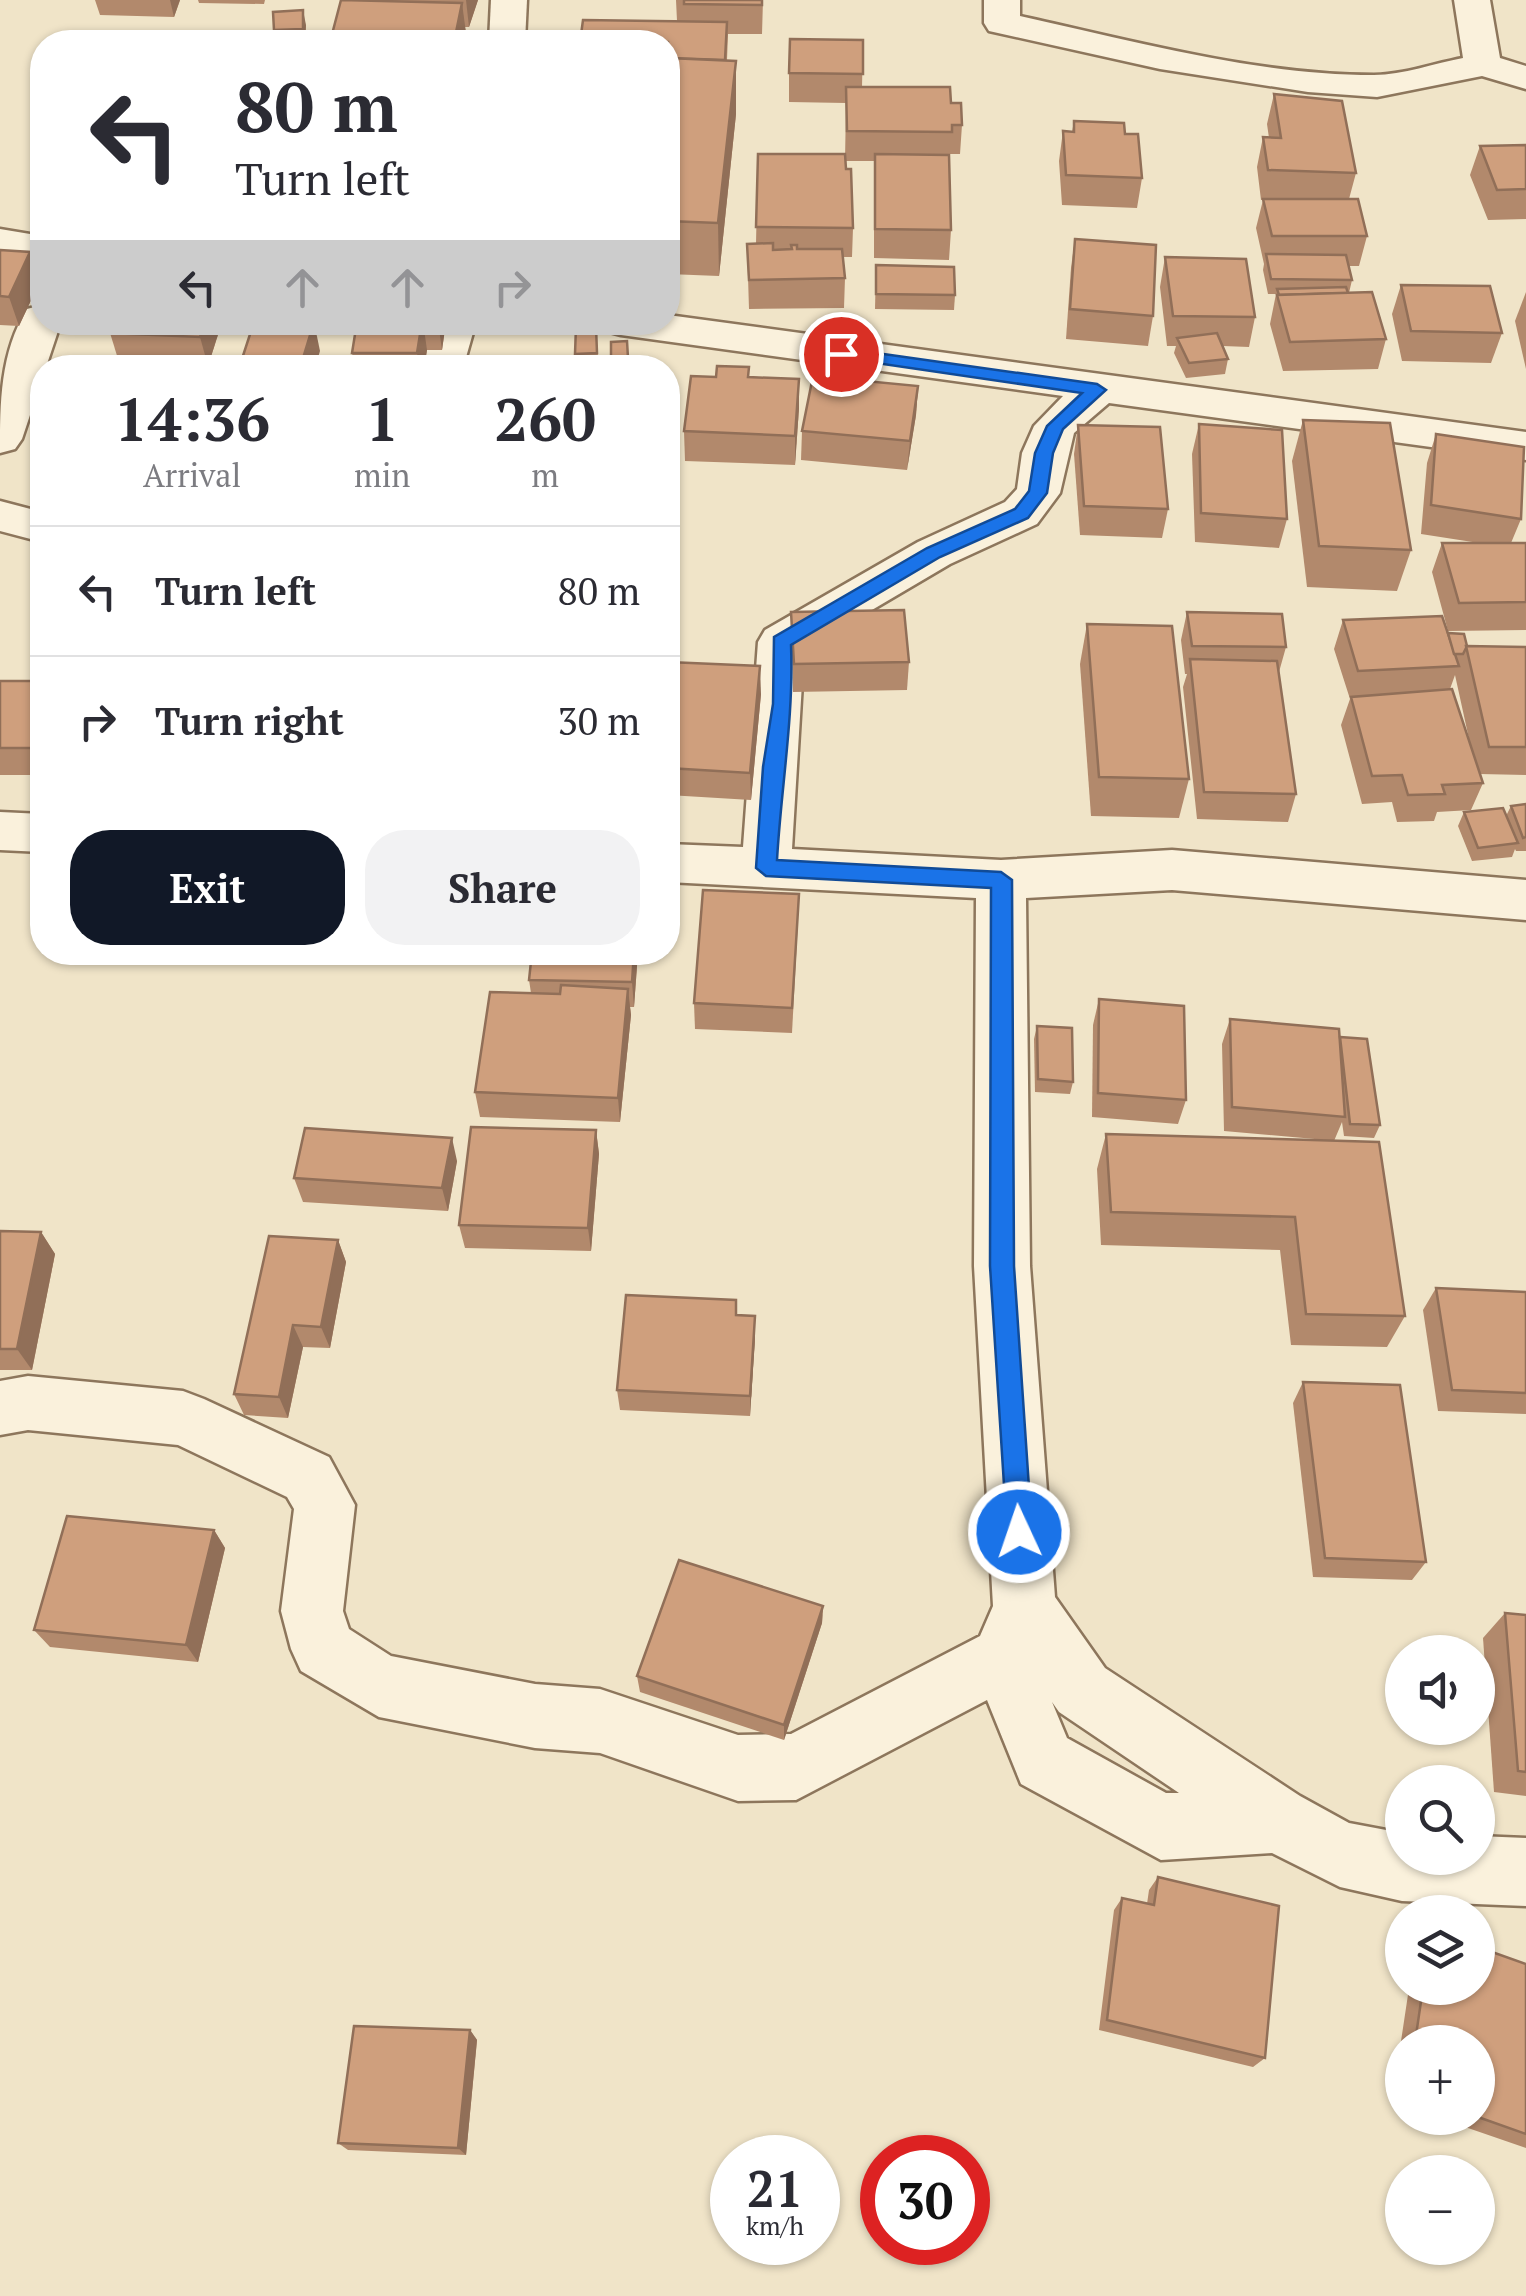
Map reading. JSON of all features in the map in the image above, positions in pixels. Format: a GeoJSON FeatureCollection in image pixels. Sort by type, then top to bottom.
{"type":"FeatureCollection","features":[{"type":"Feature","properties":{"kind":"street"},"geometry":{"type":"LineString","coordinates":[[508,30],[509,0]]}},
{"type":"Feature","properties":{"kind":"street"},"geometry":{"type":"LineString","coordinates":[[1002,0],[1002,23],[1160,58],[1308,82],[1377,86],[1484,65],[1526,78]]}},
{"type":"Feature","properties":{"kind":"street"},"geometry":{"type":"LineString","coordinates":[[1472,0],[1484,65]]}},
{"type":"Feature","properties":{"kind":"street"},"geometry":{"type":"LineString","coordinates":[[0,241],[30,246]]}},
{"type":"Feature","properties":{"kind":"street"},"geometry":{"type":"LineString","coordinates":[[680,330],[1526,446]]}},
{"type":"Feature","properties":{"kind":"street"},"geometry":{"type":"LineString","coordinates":[[0,439],[36,335]]}},
{"type":"Feature","properties":{"kind":"street"},"geometry":{"type":"LineString","coordinates":[[766,868],[773,767],[783,704],[781,642],[934,552],[1021,513],[1038,493],[1044,453],[1056,426],[1097,390]]}},
{"type":"Feature","properties":{"kind":"street"},"geometry":{"type":"LineString","coordinates":[[0,516],[30,524]]}},
{"type":"Feature","properties":{"kind":"street"},"geometry":{"type":"LineString","coordinates":[[0,831],[30,832]]}},
{"type":"Feature","properties":{"kind":"street"},"geometry":{"type":"LineString","coordinates":[[680,864],[1001,880],[1172,870],[1526,900]]}},
{"type":"Feature","properties":{"kind":"street"},"geometry":{"type":"LineString","coordinates":[[1001,880],[1002,1266],[1013,1633],[1044,1760],[1160,1827],[1278,1819],[1340,1854],[1402,1868],[1526,1872]]}},
{"type":"Feature","properties":{"kind":"street"},"geometry":{"type":"LineString","coordinates":[[0,1408],[28,1403],[183,1418],[308,1477],[325,1505],[312,1611],[323,1650],[378,1685],[535,1716],[600,1721],[738,1768],[796,1767],[1013,1633]]}},
{"type":"Feature","properties":{"kind":"building"},"geometry":{"type":"Polygon","coordinates":[[[341,0],[462,3],[456,30],[333,30],[341,0]]]}},
{"type":"Feature","properties":{"kind":"building"},"geometry":{"type":"Polygon","coordinates":[[[684,0],[762,0],[762,5],[684,4],[684,0]]]}},
{"type":"Feature","properties":{"kind":"building"},"geometry":{"type":"Polygon","coordinates":[[[303,10],[303,29],[274,30],[273,12],[303,10]]]}},
{"type":"Feature","properties":{"kind":"building"},"geometry":{"type":"Polygon","coordinates":[[[583,20],[727,22],[725,60],[680,58],[680,30],[582,30],[583,20]]]}},
{"type":"Feature","properties":{"kind":"building"},"geometry":{"type":"Polygon","coordinates":[[[790,39],[863,40],[863,74],[789,73],[790,39]]]}},
{"type":"Feature","properties":{"kind":"building"},"geometry":{"type":"Polygon","coordinates":[[[680,59],[736,61],[718,223],[680,221],[680,59]]]}},
{"type":"Feature","properties":{"kind":"building"},"geometry":{"type":"Polygon","coordinates":[[[846,87],[950,87],[951,103],[961,103],[962,125],[952,125],[952,132],[847,131],[846,87]]]}},
{"type":"Feature","properties":{"kind":"building"},"geometry":{"type":"Polygon","coordinates":[[[1274,94],[1342,101],[1356,173],[1268,170],[1263,137],[1281,138],[1274,94]]]}},
{"type":"Feature","properties":{"kind":"building"},"geometry":{"type":"Polygon","coordinates":[[[1074,121],[1124,123],[1125,134],[1138,134],[1142,178],[1066,175],[1063,131],[1074,132],[1074,121]]]}},
{"type":"Feature","properties":{"kind":"building"},"geometry":{"type":"Polygon","coordinates":[[[1526,145],[1526,189],[1497,190],[1480,146],[1526,145]]]}},
{"type":"Feature","properties":{"kind":"building"},"geometry":{"type":"Polygon","coordinates":[[[758,154],[845,154],[846,169],[851,169],[853,228],[756,227],[758,154]]]}},
{"type":"Feature","properties":{"kind":"building"},"geometry":{"type":"Polygon","coordinates":[[[875,154],[949,155],[951,230],[875,229],[875,154]]]}},
{"type":"Feature","properties":{"kind":"building"},"geometry":{"type":"Polygon","coordinates":[[[1263,199],[1358,199],[1367,236],[1272,236],[1263,199]]]}},
{"type":"Feature","properties":{"kind":"building"},"geometry":{"type":"Polygon","coordinates":[[[1075,239],[1156,245],[1153,316],[1070,309],[1075,239]]]}},
{"type":"Feature","properties":{"kind":"building"},"geometry":{"type":"Polygon","coordinates":[[[773,243],[773,250],[792,249],[791,245],[797,245],[797,249],[842,249],[845,278],[749,280],[747,244],[773,243]]]}},
{"type":"Feature","properties":{"kind":"building"},"geometry":{"type":"Polygon","coordinates":[[[0,250],[30,252],[9,297],[0,296],[0,250]]]}},
{"type":"Feature","properties":{"kind":"building"},"geometry":{"type":"Polygon","coordinates":[[[1266,254],[1346,255],[1352,280],[1271,279],[1266,254]]]}},
{"type":"Feature","properties":{"kind":"building"},"geometry":{"type":"Polygon","coordinates":[[[1165,257],[1246,259],[1255,317],[1173,316],[1165,257]]]}},
{"type":"Feature","properties":{"kind":"building"},"geometry":{"type":"Polygon","coordinates":[[[876,265],[954,267],[955,295],[876,294],[876,265]]]}},
{"type":"Feature","properties":{"kind":"building"},"geometry":{"type":"Polygon","coordinates":[[[1401,285],[1490,286],[1502,333],[1411,331],[1401,285]]]}},
{"type":"Feature","properties":{"kind":"building"},"geometry":{"type":"Polygon","coordinates":[[[1346,287],[1348,293],[1279,295],[1277,289],[1346,287]]]}},
{"type":"Feature","properties":{"kind":"building"},"geometry":{"type":"Polygon","coordinates":[[[1372,292],[1386,339],[1290,342],[1277,295],[1372,292]]]}},
{"type":"Feature","properties":{"kind":"building"},"geometry":{"type":"Polygon","coordinates":[[[1217,333],[1228,359],[1189,363],[1177,338],[1217,333]]]}},
{"type":"Feature","properties":{"kind":"building"},"geometry":{"type":"Polygon","coordinates":[[[250,335],[310,335],[304,355],[243,355],[250,335]]]}},
{"type":"Feature","properties":{"kind":"building"},"geometry":{"type":"Polygon","coordinates":[[[355,335],[420,335],[417,353],[352,353],[355,335]]]}},
{"type":"Feature","properties":{"kind":"building"},"geometry":{"type":"Polygon","coordinates":[[[576,335],[596,335],[597,353],[575,354],[576,335]]]}},
{"type":"Feature","properties":{"kind":"building"},"geometry":{"type":"Polygon","coordinates":[[[627,341],[628,355],[611,355],[611,342],[627,341]]]}},
{"type":"Feature","properties":{"kind":"building"},"geometry":{"type":"Polygon","coordinates":[[[717,366],[749,367],[748,377],[799,379],[795,436],[684,431],[691,376],[716,377],[717,366]]]}},
{"type":"Feature","properties":{"kind":"building"},"geometry":{"type":"Polygon","coordinates":[[[813,376],[918,386],[910,441],[802,431],[813,376]]]}},
{"type":"Feature","properties":{"kind":"building"},"geometry":{"type":"Polygon","coordinates":[[[1303,420],[1390,423],[1411,550],[1319,546],[1303,420]]]}},
{"type":"Feature","properties":{"kind":"building"},"geometry":{"type":"Polygon","coordinates":[[[1199,424],[1282,430],[1287,519],[1201,513],[1199,424]]]}},
{"type":"Feature","properties":{"kind":"building"},"geometry":{"type":"Polygon","coordinates":[[[1078,425],[1160,427],[1168,509],[1084,506],[1078,425]]]}},
{"type":"Feature","properties":{"kind":"building"},"geometry":{"type":"Polygon","coordinates":[[[1436,434],[1524,447],[1521,519],[1431,505],[1436,434]]]}},
{"type":"Feature","properties":{"kind":"building"},"geometry":{"type":"Polygon","coordinates":[[[1442,543],[1526,543],[1526,602],[1459,603],[1442,543]]]}},
{"type":"Feature","properties":{"kind":"building"},"geometry":{"type":"Polygon","coordinates":[[[904,610],[909,662],[794,664],[791,612],[904,610]]]}},
{"type":"Feature","properties":{"kind":"building"},"geometry":{"type":"Polygon","coordinates":[[[1187,612],[1282,614],[1286,647],[1192,646],[1187,612]]]}},
{"type":"Feature","properties":{"kind":"building"},"geometry":{"type":"Polygon","coordinates":[[[1442,616],[1459,666],[1358,671],[1343,620],[1442,616]]]}},
{"type":"Feature","properties":{"kind":"building"},"geometry":{"type":"Polygon","coordinates":[[[1087,624],[1172,626],[1189,779],[1099,777],[1087,624]]]}},
{"type":"Feature","properties":{"kind":"building"},"geometry":{"type":"Polygon","coordinates":[[[1448,633],[1464,634],[1467,646],[1463,654],[1454,654],[1448,633]]]}},
{"type":"Feature","properties":{"kind":"building"},"geometry":{"type":"Polygon","coordinates":[[[1466,646],[1526,647],[1526,747],[1489,747],[1466,646]]]}},
{"type":"Feature","properties":{"kind":"building"},"geometry":{"type":"Polygon","coordinates":[[[1190,659],[1277,661],[1296,794],[1204,792],[1190,659]]]}},
{"type":"Feature","properties":{"kind":"building"},"geometry":{"type":"Polygon","coordinates":[[[680,663],[760,666],[750,773],[680,769],[680,663]]]}},
{"type":"Feature","properties":{"kind":"building"},"geometry":{"type":"Polygon","coordinates":[[[0,681],[30,681],[30,748],[0,748],[0,681]]]}},
{"type":"Feature","properties":{"kind":"building"},"geometry":{"type":"Polygon","coordinates":[[[1452,689],[1483,783],[1442,785],[1445,794],[1408,795],[1402,775],[1372,776],[1351,697],[1452,689]]]}},
{"type":"Feature","properties":{"kind":"building"},"geometry":{"type":"Polygon","coordinates":[[[1526,804],[1526,837],[1523,838],[1511,806],[1526,804]]]}},
{"type":"Feature","properties":{"kind":"building"},"geometry":{"type":"Polygon","coordinates":[[[1503,808],[1518,843],[1478,848],[1464,812],[1503,808]]]}},
{"type":"Feature","properties":{"kind":"building"},"geometry":{"type":"Polygon","coordinates":[[[703,890],[799,894],[792,1008],[694,1003],[703,890]]]}},
{"type":"Feature","properties":{"kind":"building"},"geometry":{"type":"Polygon","coordinates":[[[531,965],[633,965],[632,982],[529,980],[531,965]]]}},
{"type":"Feature","properties":{"kind":"building"},"geometry":{"type":"Polygon","coordinates":[[[561,985],[628,989],[618,1098],[475,1092],[490,992],[560,994],[561,985]]]}},
{"type":"Feature","properties":{"kind":"building"},"geometry":{"type":"Polygon","coordinates":[[[1099,999],[1184,1006],[1186,1100],[1098,1093],[1099,999]]]}},
{"type":"Feature","properties":{"kind":"building"},"geometry":{"type":"Polygon","coordinates":[[[1230,1019],[1339,1029],[1345,1117],[1232,1107],[1230,1019]]]}},
{"type":"Feature","properties":{"kind":"building"},"geometry":{"type":"Polygon","coordinates":[[[1037,1026],[1072,1028],[1073,1082],[1038,1079],[1037,1026]]]}},
{"type":"Feature","properties":{"kind":"building"},"geometry":{"type":"Polygon","coordinates":[[[1340,1037],[1367,1039],[1380,1125],[1350,1124],[1340,1037]]]}},
{"type":"Feature","properties":{"kind":"building"},"geometry":{"type":"Polygon","coordinates":[[[471,1127],[596,1130],[588,1228],[459,1225],[471,1127]]]}},
{"type":"Feature","properties":{"kind":"building"},"geometry":{"type":"Polygon","coordinates":[[[305,1128],[452,1138],[442,1188],[294,1178],[305,1128]]]}},
{"type":"Feature","properties":{"kind":"building"},"geometry":{"type":"Polygon","coordinates":[[[1106,1134],[1379,1142],[1405,1316],[1306,1314],[1295,1217],[1111,1212],[1106,1134]]]}},
{"type":"Feature","properties":{"kind":"building"},"geometry":{"type":"Polygon","coordinates":[[[0,1231],[41,1232],[17,1349],[0,1349],[0,1231]]]}},
{"type":"Feature","properties":{"kind":"building"},"geometry":{"type":"Polygon","coordinates":[[[269,1236],[338,1240],[321,1327],[293,1325],[279,1397],[234,1394],[269,1236]]]}},
{"type":"Feature","properties":{"kind":"building"},"geometry":{"type":"Polygon","coordinates":[[[1436,1288],[1526,1292],[1526,1393],[1452,1390],[1436,1288]]]}},
{"type":"Feature","properties":{"kind":"building"},"geometry":{"type":"Polygon","coordinates":[[[626,1295],[736,1300],[736,1315],[755,1316],[750,1396],[617,1390],[626,1295]]]}},
{"type":"Feature","properties":{"kind":"building"},"geometry":{"type":"Polygon","coordinates":[[[1303,1382],[1400,1385],[1426,1562],[1325,1558],[1303,1382]]]}},
{"type":"Feature","properties":{"kind":"building"},"geometry":{"type":"Polygon","coordinates":[[[67,1516],[214,1530],[186,1645],[34,1630],[67,1516]]]}},
{"type":"Feature","properties":{"kind":"building"},"geometry":{"type":"Polygon","coordinates":[[[679,1560],[823,1606],[784,1725],[637,1676],[679,1560]]]}},
{"type":"Feature","properties":{"kind":"building"},"geometry":{"type":"Polygon","coordinates":[[[1505,1613],[1526,1615],[1526,1772],[1518,1771],[1505,1613]]]}},
{"type":"Feature","properties":{"kind":"building"},"geometry":{"type":"Polygon","coordinates":[[[1158,1877],[1279,1906],[1265,2058],[1107,2020],[1122,1898],[1154,1905],[1158,1877]]]}},
{"type":"Feature","properties":{"kind":"building"},"geometry":{"type":"Polygon","coordinates":[[[1495,1953],[1526,1964],[1526,2134],[1495,2123],[1495,2025],[1418,2025],[1420,2005],[1495,2005],[1495,1953]]]}},
{"type":"Feature","properties":{"kind":"building"},"geometry":{"type":"Polygon","coordinates":[[[354,2026],[470,2030],[458,2148],[338,2143],[354,2026]]]}},
{"type":"Feature","properties":{"kind":"route"},"geometry":{"type":"LineString","coordinates":[[841,354],[1097,390],[1056,426],[1044,453],[1038,493],[1021,513],[934,552],[781,642],[783,704],[773,767],[766,868],[1001,880],[1002,1266],[1019,1532]]}}]}
